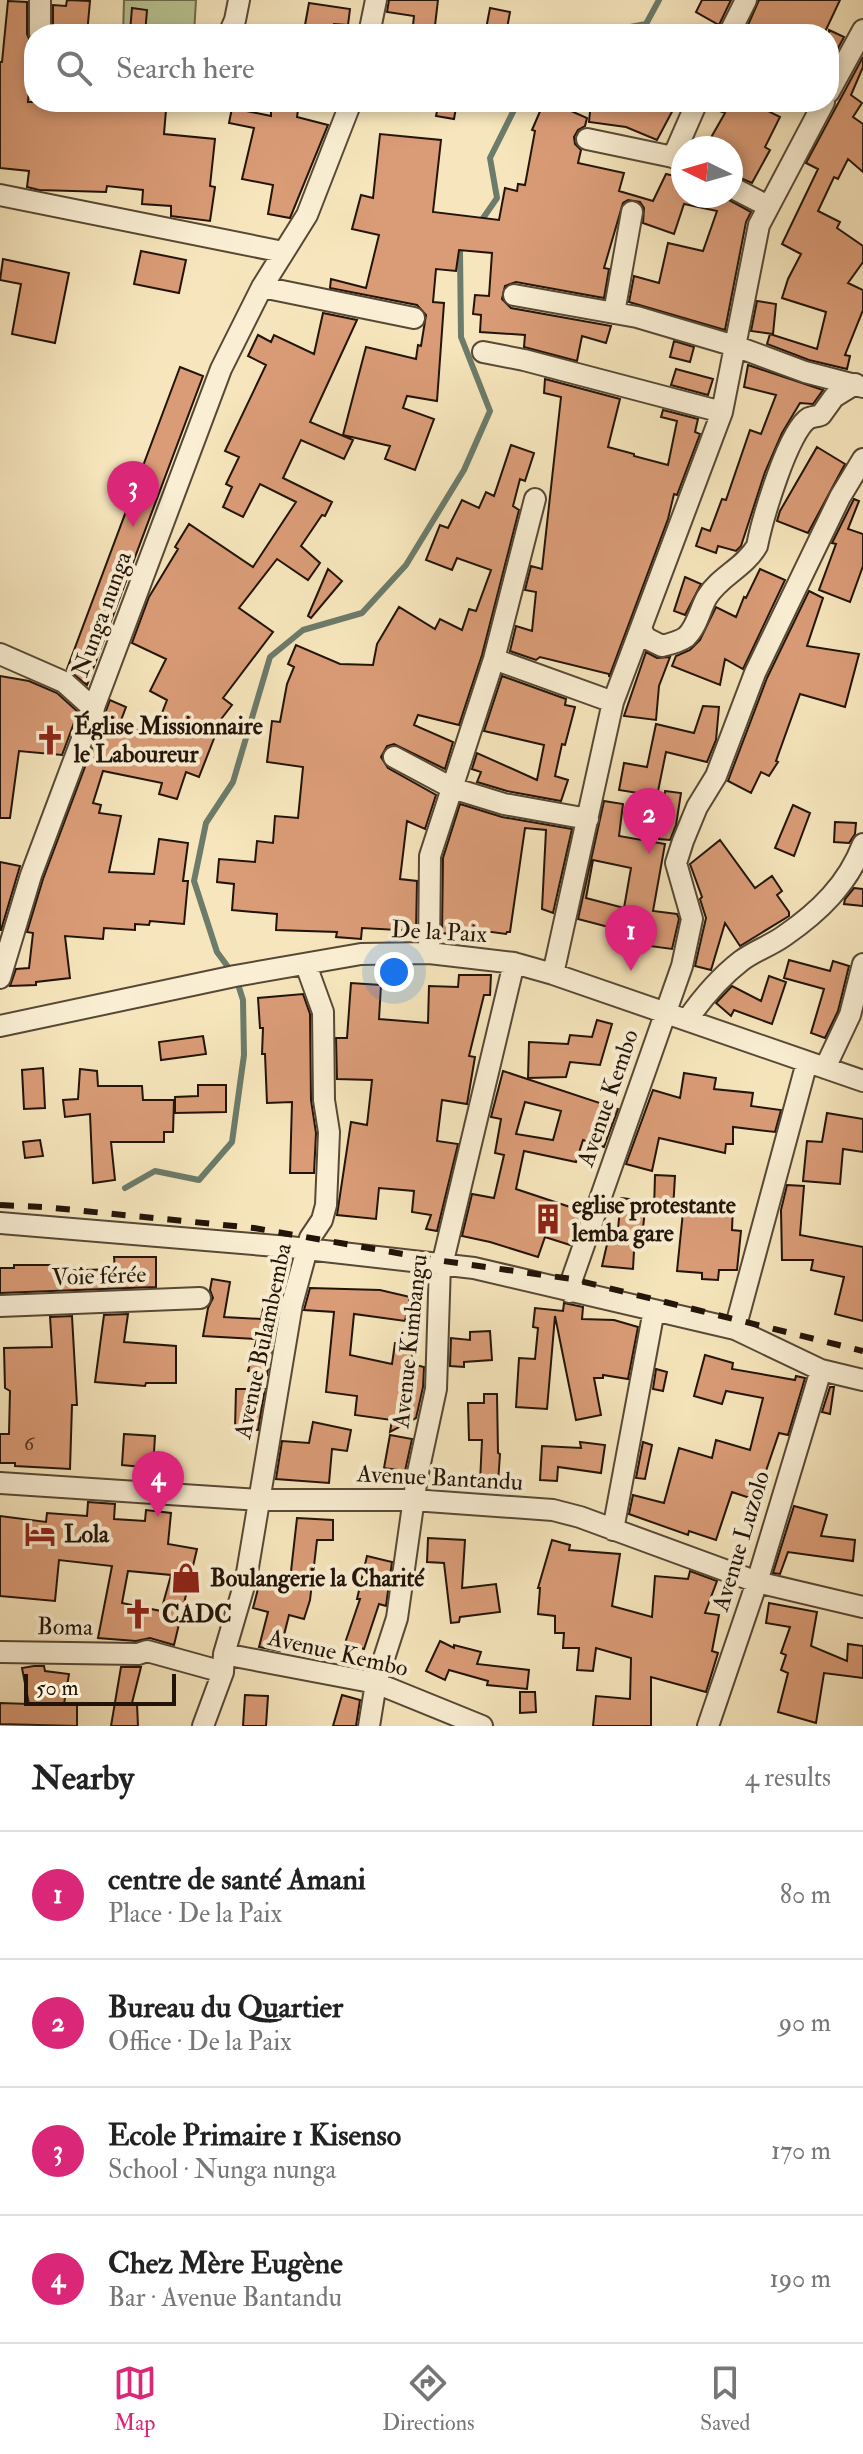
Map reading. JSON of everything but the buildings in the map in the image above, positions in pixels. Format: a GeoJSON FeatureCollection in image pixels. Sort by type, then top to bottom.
{"type":"FeatureCollection","features":[{"type":"Feature","properties":{"kind":"street"},"geometry":{"type":"LineString","coordinates":[[40,0],[40,24]]}},
{"type":"Feature","properties":{"kind":"street"},"geometry":{"type":"LineString","coordinates":[[233,24],[239,0]]}},
{"type":"Feature","properties":{"kind":"street"},"geometry":{"type":"LineString","coordinates":[[371,24],[376,0]]}},
{"type":"Feature","properties":{"kind":"street"},"geometry":{"type":"LineString","coordinates":[[734,24],[746,0]]}},
{"type":"Feature","properties":{"kind":"street"},"geometry":{"type":"LineString","coordinates":[[839,74],[863,30]]}},
{"type":"Feature","properties":{"kind":"street","name":"Nunga nunga"},"geometry":{"type":"LineString","coordinates":[[0,978],[31,875],[221,369],[262,287],[307,215],[347,112]]}},
{"type":"Feature","properties":{"kind":"street"},"geometry":{"type":"LineString","coordinates":[[686,136],[694,112]]}},
{"type":"Feature","properties":{"kind":"street"},"geometry":{"type":"LineString","coordinates":[[553,974],[613,702],[722,412],[759,225],[819,112]]}},
{"type":"Feature","properties":{"kind":"street"},"geometry":{"type":"LineString","coordinates":[[587,139],[671,157]]}},
{"type":"Feature","properties":{"kind":"street"},"geometry":{"type":"LineString","coordinates":[[743,193],[768,206]]}},
{"type":"Feature","properties":{"kind":"street"},"geometry":{"type":"LineString","coordinates":[[0,195],[283,252]]}},
{"type":"Feature","properties":{"kind":"street"},"geometry":{"type":"LineString","coordinates":[[614,313],[632,212]]}},
{"type":"Feature","properties":{"kind":"street"},"geometry":{"type":"LineString","coordinates":[[262,287],[414,318]]}},
{"type":"Feature","properties":{"kind":"street"},"geometry":{"type":"LineString","coordinates":[[514,295],[637,317],[735,346],[805,372],[859,385]]}},
{"type":"Feature","properties":{"kind":"street"},"geometry":{"type":"LineString","coordinates":[[483,352],[722,412]]}},
{"type":"Feature","properties":{"kind":"street"},"geometry":{"type":"LineString","coordinates":[[641,629],[646,638],[662,646],[683,639],[691,631],[709,594],[749,559],[757,546],[789,447],[801,427],[808,419],[821,415],[834,397],[859,385]]}},
{"type":"Feature","properties":{"kind":"street","name":"Avenue Kembo"},"geometry":{"type":"LineString","coordinates":[[570,1292],[682,966],[692,919],[676,863],[679,852],[697,807],[716,776],[755,673],[840,497],[863,459]]}},
{"type":"Feature","properties":{"kind":"street"},"geometry":{"type":"LineString","coordinates":[[429,953],[430,856],[494,659],[535,499]]}},
{"type":"Feature","properties":{"kind":"street"},"geometry":{"type":"LineString","coordinates":[[0,654],[64,682],[94,709]]}},
{"type":"Feature","properties":{"kind":"street"},"geometry":{"type":"LineString","coordinates":[[494,659],[613,702]]}},
{"type":"Feature","properties":{"kind":"street"},"geometry":{"type":"LineString","coordinates":[[394,757],[452,788],[519,807],[588,819]]}},
{"type":"Feature","properties":{"kind":"street"},"geometry":{"type":"LineString","coordinates":[[687,1020],[708,990],[743,959],[784,937],[831,899],[861,856]]}},
{"type":"Feature","properties":{"kind":"street","name":"De la Paix"},"geometry":{"type":"LineString","coordinates":[[0,1026],[235,976],[361,954],[429,953],[514,963],[553,974],[863,1081]]}},
{"type":"Feature","properties":{"kind":"street","name":"Avenue Kimbangu"},"geometry":{"type":"LineString","coordinates":[[369,1726],[376,1683],[397,1618],[413,1500],[436,1389],[440,1264],[514,963]]}},
{"type":"Feature","properties":{"kind":"street"},"geometry":{"type":"LineString","coordinates":[[735,1329],[816,1065],[850,1015],[863,964]]}},
{"type":"Feature","properties":{"kind":"street","name":"Avenue Bulambemba"},"geometry":{"type":"LineString","coordinates":[[203,1726],[224,1663],[246,1579],[292,1304],[310,1238],[322,1220],[326,1205],[329,1165],[323,1012],[306,965]]}},
{"type":"Feature","properties":{"kind":"street"},"geometry":{"type":"LineString","coordinates":[[0,1223],[307,1249],[474,1268],[735,1329],[821,1370],[863,1380]]}},
{"type":"Feature","properties":{"kind":"street","name":"Voie férée"},"geometry":{"type":"LineString","coordinates":[[0,1306],[200,1298]]}},
{"type":"Feature","properties":{"kind":"street"},"geometry":{"type":"LineString","coordinates":[[613,1530],[654,1310]]}},
{"type":"Feature","properties":{"kind":"street","name":"Avenue Luzolo"},"geometry":{"type":"LineString","coordinates":[[708,1726],[757,1582],[821,1370]]}},
{"type":"Feature","properties":{"kind":"street","name":"Avenue Bantandu"},"geometry":{"type":"LineString","coordinates":[[0,1483],[259,1500],[413,1500],[553,1510],[757,1582],[863,1607]]}},
{"type":"Feature","properties":{"kind":"street","name":"Boma"},"geometry":{"type":"LineString","coordinates":[[0,1652],[138,1654],[147,1651],[224,1663]]}},
{"type":"Feature","properties":{"kind":"street","name":"Avenue Kembo"},"geometry":{"type":"LineString","coordinates":[[224,1663],[376,1683],[482,1726]]}},
{"type":"Feature","properties":{"kind":"green space"},"geometry":{"type":"Polygon","coordinates":[[[124,0],[196,0],[195,24],[123,24],[124,0]]]}},
{"type":"Feature","properties":{"kind":"waterway"},"geometry":{"type":"LineString","coordinates":[[646,24],[659,0]]}},
{"type":"Feature","properties":{"kind":"waterway"},"geometry":{"type":"LineString","coordinates":[[479,224],[497,198],[490,158],[513,112]]}},
{"type":"Feature","properties":{"kind":"waterway"},"geometry":{"type":"LineString","coordinates":[[231,971],[217,952],[194,881],[206,823],[233,782],[270,657],[303,630],[362,613],[406,565],[464,470],[490,411],[461,337],[460,251],[466,243]]}},
{"type":"Feature","properties":{"kind":"waterway"},"geometry":{"type":"LineString","coordinates":[[125,1188],[155,1171],[199,1180],[232,1142],[244,1055],[243,1000],[237,981]]}},
{"type":"Feature","properties":{"kind":"railway"},"geometry":{"type":"LineString","coordinates":[[0,1205],[254,1228],[443,1261],[572,1279],[863,1351]]}},
{"type":"Feature","properties":{"kind":"place","name":"Ecole Primaire 1 Kisenso"},"geometry":{"type":"Point","coordinates":[133,527]}},
{"type":"Feature","properties":{"kind":"place","name":"Église Missionnaire le Laboureur"},"geometry":{"type":"Point","coordinates":[50,740]}},
{"type":"Feature","properties":{"kind":"place","name":"Bureau du Quartier"},"geometry":{"type":"Point","coordinates":[649,854]}},
{"type":"Feature","properties":{"kind":"place","name":"centre de santé Amani"},"geometry":{"type":"Point","coordinates":[631,971]}},
{"type":"Feature","properties":{"kind":"place","name":"eglise protestante lemba gare"},"geometry":{"type":"Point","coordinates":[548,1219]}},
{"type":"Feature","properties":{"kind":"place","name":"Chez Mère Eugène"},"geometry":{"type":"Point","coordinates":[158,1517]}},
{"type":"Feature","properties":{"kind":"place","name":"Lola"},"geometry":{"type":"Point","coordinates":[40,1534]}},
{"type":"Feature","properties":{"kind":"place","name":"Boulangerie la Charité"},"geometry":{"type":"Point","coordinates":[186,1578]}},
{"type":"Feature","properties":{"kind":"place","name":"CADC"},"geometry":{"type":"Point","coordinates":[138,1614]}}]}
